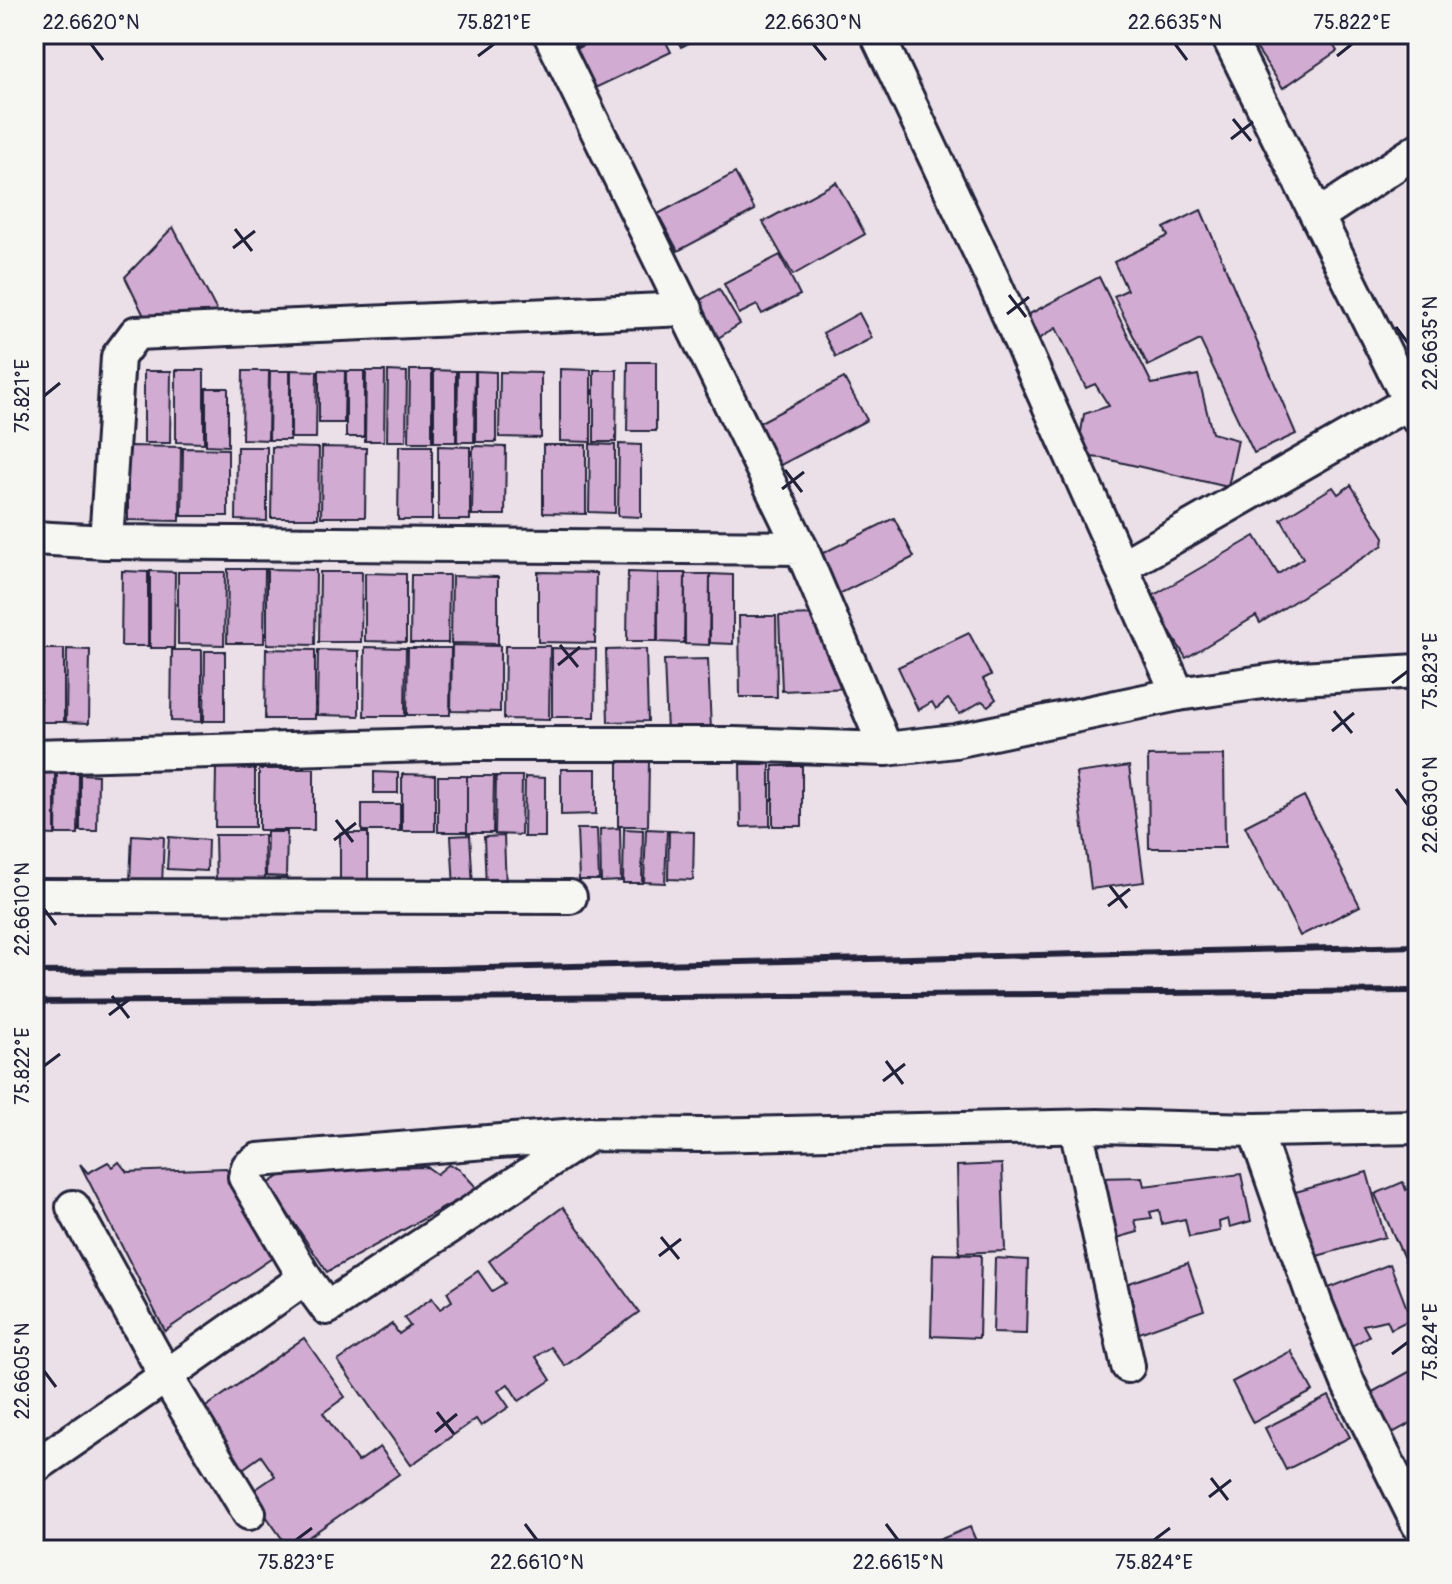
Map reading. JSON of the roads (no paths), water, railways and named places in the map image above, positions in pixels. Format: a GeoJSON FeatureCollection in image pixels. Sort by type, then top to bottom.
{"type":"FeatureCollection","features":[{"type":"Feature","properties":{"kind":"street"},"geometry":{"type":"LineString","coordinates":[[550,34],[801,548],[886,749]]}},
{"type":"Feature","properties":{"kind":"street"},"geometry":{"type":"LineString","coordinates":[[877,34],[993,280],[1178,694]]}},
{"type":"Feature","properties":{"kind":"street"},"geometry":{"type":"LineString","coordinates":[[1121,567],[1415,406],[1227,34]]}},
{"type":"Feature","properties":{"kind":"street"},"geometry":{"type":"LineString","coordinates":[[1318,216],[1418,150]]}},
{"type":"Feature","properties":{"kind":"street"},"geometry":{"type":"LineString","coordinates":[[106,542],[118,357],[136,333],[686,309]]}},
{"type":"Feature","properties":{"kind":"street"},"geometry":{"type":"LineString","coordinates":[[34,538],[106,542],[801,548]]}},
{"type":"Feature","properties":{"kind":"street"},"geometry":{"type":"LineString","coordinates":[[34,756],[466,744],[734,744],[886,749],[955,741],[1178,694],[1284,679],[1418,671]]}},
{"type":"Feature","properties":{"kind":"street"},"geometry":{"type":"LineString","coordinates":[[34,896],[570,897]]}},
{"type":"Feature","properties":{"kind":"street"},"geometry":{"type":"LineString","coordinates":[[590,1134],[327,1308],[305,1278],[245,1177],[248,1167],[258,1160],[590,1134],[1418,1127]]}},
{"type":"Feature","properties":{"kind":"street"},"geometry":{"type":"LineString","coordinates":[[1076,1128],[1128,1366]]}},
{"type":"Feature","properties":{"kind":"street"},"geometry":{"type":"LineString","coordinates":[[1255,1130],[1316,1305],[1349,1385],[1418,1524]]}},
{"type":"Feature","properties":{"kind":"street"},"geometry":{"type":"LineString","coordinates":[[73,1207],[166,1376],[249,1513]]}},
{"type":"Feature","properties":{"kind":"street"},"geometry":{"type":"LineString","coordinates":[[34,1467],[305,1278]]}},
{"type":"Feature","properties":{"kind":"railway"},"geometry":{"type":"LineString","coordinates":[[34,972],[442,969],[1418,946]]}},
{"type":"Feature","properties":{"kind":"railway"},"geometry":{"type":"LineString","coordinates":[[34,1002],[1418,991]]}}]}
